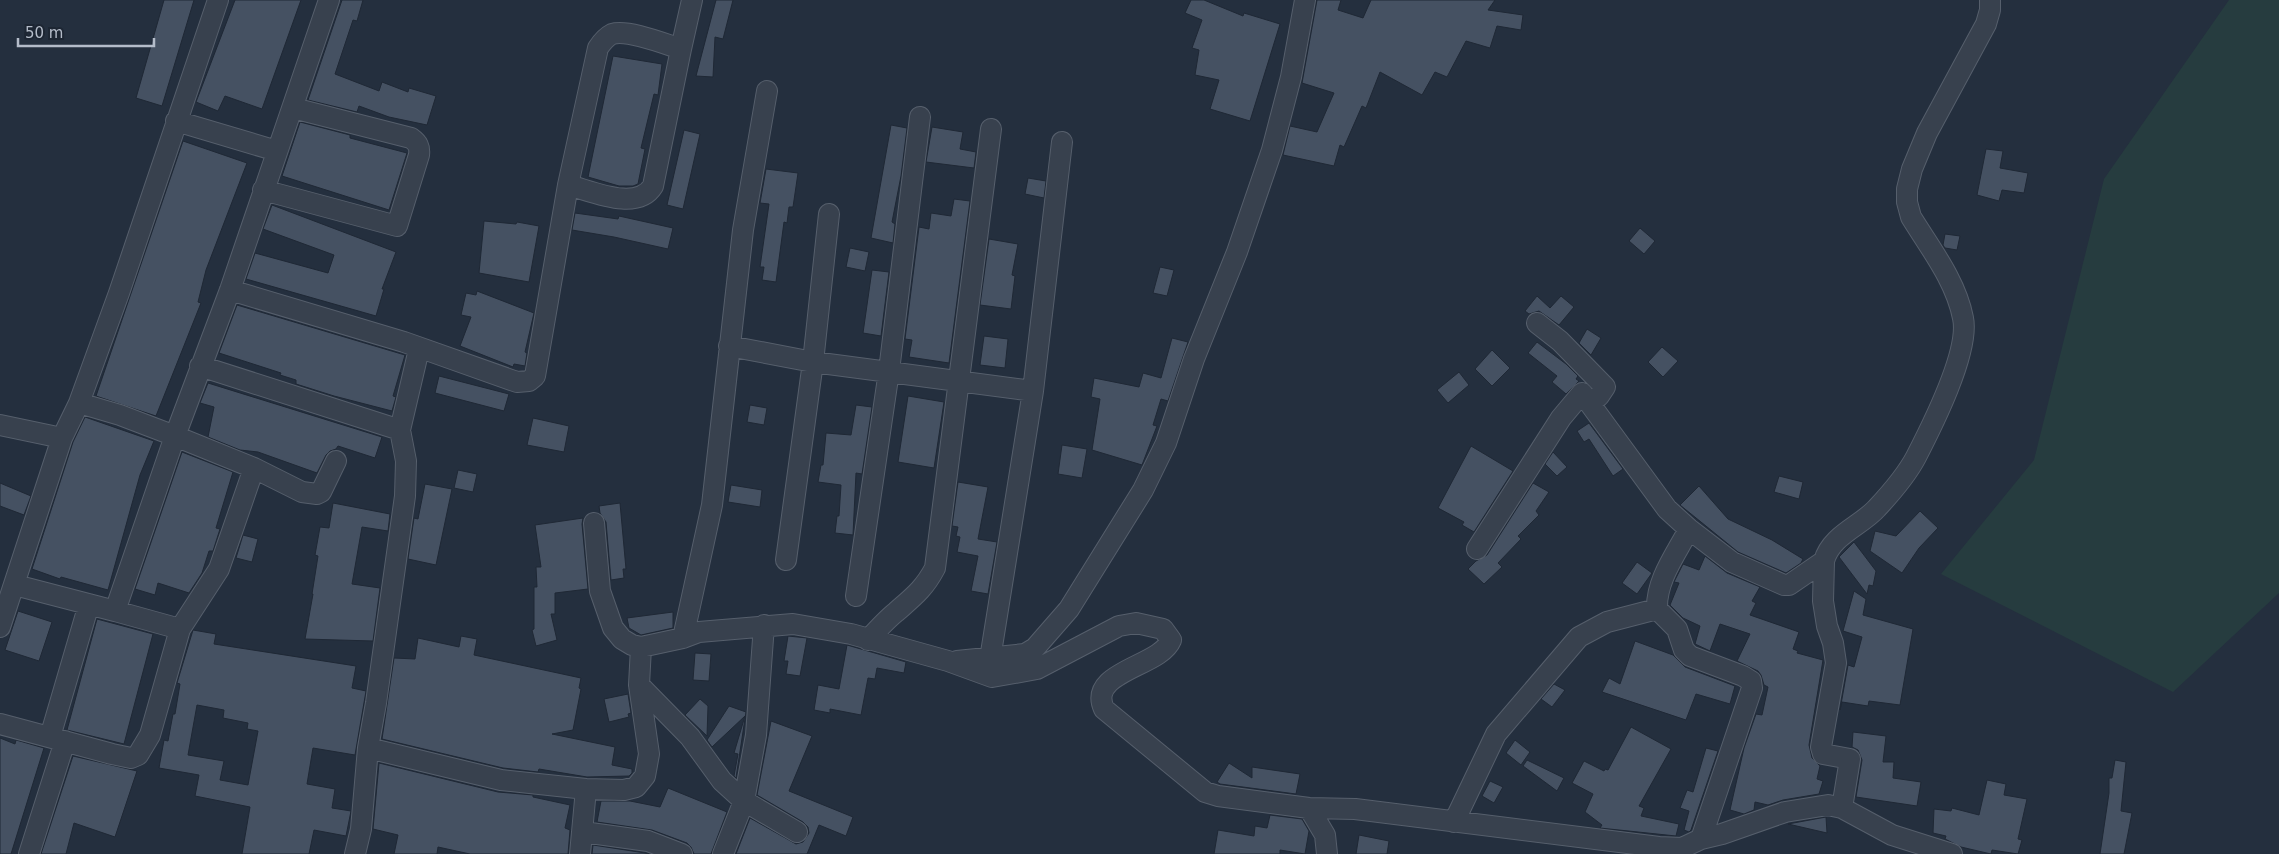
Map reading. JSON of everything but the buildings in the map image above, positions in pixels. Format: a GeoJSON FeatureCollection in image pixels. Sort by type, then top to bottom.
{"type":"FeatureCollection","features":[{"type":"Feature","properties":{"kind":"street"},"geometry":{"type":"LineString","coordinates":[[0,627],[62,438],[79,403],[218,0]]}},
{"type":"Feature","properties":{"kind":"street"},"geometry":{"type":"LineString","coordinates":[[115,611],[200,366],[230,290],[329,0]]}},
{"type":"Feature","properties":{"kind":"street"},"geometry":{"type":"LineString","coordinates":[[568,185],[621,199],[640,198],[648,194],[653,186],[692,0]]}},
{"type":"Feature","properties":{"kind":"street"},"geometry":{"type":"LineString","coordinates":[[948,661],[990,659],[1025,654],[1035,648],[1069,609],[1143,490],[1166,443],[1194,359],[1236,252],[1272,150],[1291,77],[1305,0]]}},
{"type":"Feature","properties":{"kind":"street"},"geometry":{"type":"LineString","coordinates":[[1842,808],[1850,759],[1823,754],[1821,747],[1836,663],[1834,643],[1827,626],[1823,601],[1824,560],[1833,545],[1851,528],[1868,518],[1890,494],[1916,458],[1949,384],[1962,349],[1964,321],[1959,299],[1911,217],[1906,202],[1907,189],[1912,169],[1927,133],[1986,24],[1990,10],[1990,0]]}},
{"type":"Feature","properties":{"kind":"street"},"geometry":{"type":"LineString","coordinates":[[230,290],[404,342],[517,382],[530,381],[535,376],[568,185],[598,48],[605,39],[612,35],[625,33],[681,49]]}},
{"type":"Feature","properties":{"kind":"street"},"geometry":{"type":"LineString","coordinates":[[682,638],[712,505],[743,230],[767,91]]}},
{"type":"Feature","properties":{"kind":"street"},"geometry":{"type":"LineString","coordinates":[[263,190],[397,226],[419,155],[420,147],[416,142],[411,138],[293,108]]}},
{"type":"Feature","properties":{"kind":"street"},"geometry":{"type":"LineString","coordinates":[[856,596],[889,371],[920,117]]}},
{"type":"Feature","properties":{"kind":"street"},"geometry":{"type":"LineString","coordinates":[[176,121],[277,151]]}},
{"type":"Feature","properties":{"kind":"street"},"geometry":{"type":"LineString","coordinates":[[868,640],[895,612],[916,596],[927,582],[934,568],[991,129]]}},
{"type":"Feature","properties":{"kind":"street"},"geometry":{"type":"LineString","coordinates":[[990,659],[1033,391],[1062,142]]}},
{"type":"Feature","properties":{"kind":"street"},"geometry":{"type":"LineString","coordinates":[[786,560],[813,362],[829,214]]}},
{"type":"Feature","properties":{"kind":"street"},"geometry":{"type":"LineString","coordinates":[[1537,323],[1560,341],[1605,387],[1599,396],[1589,403]]}},
{"type":"Feature","properties":{"kind":"street"},"geometry":{"type":"LineString","coordinates":[[729,346],[813,362],[1033,391]]}},
{"type":"Feature","properties":{"kind":"street"},"geometry":{"type":"LineString","coordinates":[[355,854],[361,829],[368,748],[379,684],[405,496],[406,461],[400,430],[419,348]]}},
{"type":"Feature","properties":{"kind":"street"},"geometry":{"type":"LineString","coordinates":[[200,366],[400,430]]}},
{"type":"Feature","properties":{"kind":"street"},"geometry":{"type":"LineString","coordinates":[[1477,548],[1561,418],[1582,394],[1668,509],[1689,529],[1732,562],[1784,585],[1789,585],[1824,560]]}},
{"type":"Feature","properties":{"kind":"street"},"geometry":{"type":"LineString","coordinates":[[79,403],[120,415],[175,436],[254,468],[302,492],[317,494],[321,492],[336,461]]}},
{"type":"Feature","properties":{"kind":"street"},"geometry":{"type":"LineString","coordinates":[[0,425],[62,438]]}},
{"type":"Feature","properties":{"kind":"street"},"geometry":{"type":"LineString","coordinates":[[0,724],[131,758],[138,755],[150,735],[180,629],[219,569],[254,468]]}},
{"type":"Feature","properties":{"kind":"street"},"geometry":{"type":"LineString","coordinates":[[594,524],[600,591],[613,628],[622,639],[632,645],[641,647],[682,638],[699,632],[792,624],[851,634],[948,661],[992,676],[1011,675],[1037,669],[1119,626],[1136,623],[1163,629],[1171,640],[1169,646],[1118,675],[1102,691],[1100,700],[1104,709],[1205,792],[1218,796],[1309,808],[1355,809],[1659,847],[1682,848],[1701,839],[1722,834],[1785,812],[1828,805],[1842,808],[1892,835],[1952,854]]}},
{"type":"Feature","properties":{"kind":"street"},"geometry":{"type":"LineString","coordinates":[[1689,529],[1667,569],[1656,596],[1656,609],[1678,629],[1684,650],[1690,656],[1743,676],[1751,681],[1750,698],[1726,761],[1701,839]]}},
{"type":"Feature","properties":{"kind":"street"},"geometry":{"type":"LineString","coordinates":[[15,585],[180,629]]}},
{"type":"Feature","properties":{"kind":"street"},"geometry":{"type":"LineString","coordinates":[[29,854],[89,604]]}},
{"type":"Feature","properties":{"kind":"street"},"geometry":{"type":"LineString","coordinates":[[1454,822],[1496,734],[1579,637],[1607,622],[1656,609]]}},
{"type":"Feature","properties":{"kind":"street"},"geometry":{"type":"LineString","coordinates":[[723,854],[744,801],[756,735],[764,625]]}},
{"type":"Feature","properties":{"kind":"street"},"geometry":{"type":"LineString","coordinates":[[368,748],[501,780],[586,789],[624,790],[636,787],[644,776],[649,754],[639,684],[641,647]]}},
{"type":"Feature","properties":{"kind":"street"},"geometry":{"type":"LineString","coordinates":[[639,684],[690,737],[722,781],[744,801],[797,832]]}},
{"type":"Feature","properties":{"kind":"street"},"geometry":{"type":"LineString","coordinates":[[580,854],[586,789]]}},
{"type":"Feature","properties":{"kind":"street"},"geometry":{"type":"LineString","coordinates":[[1309,808],[1325,835],[1327,854]]}},
{"type":"Feature","properties":{"kind":"street"},"geometry":{"type":"LineString","coordinates":[[583,832],[648,841],[682,854]]}},
{"type":"Feature","properties":{"kind":"green space"},"geometry":{"type":"Polygon","coordinates":[[[2229,0],[2279,0],[2279,593],[2173,692],[1941,574],[2034,460],[2104,179],[2229,0]]]}}]}
